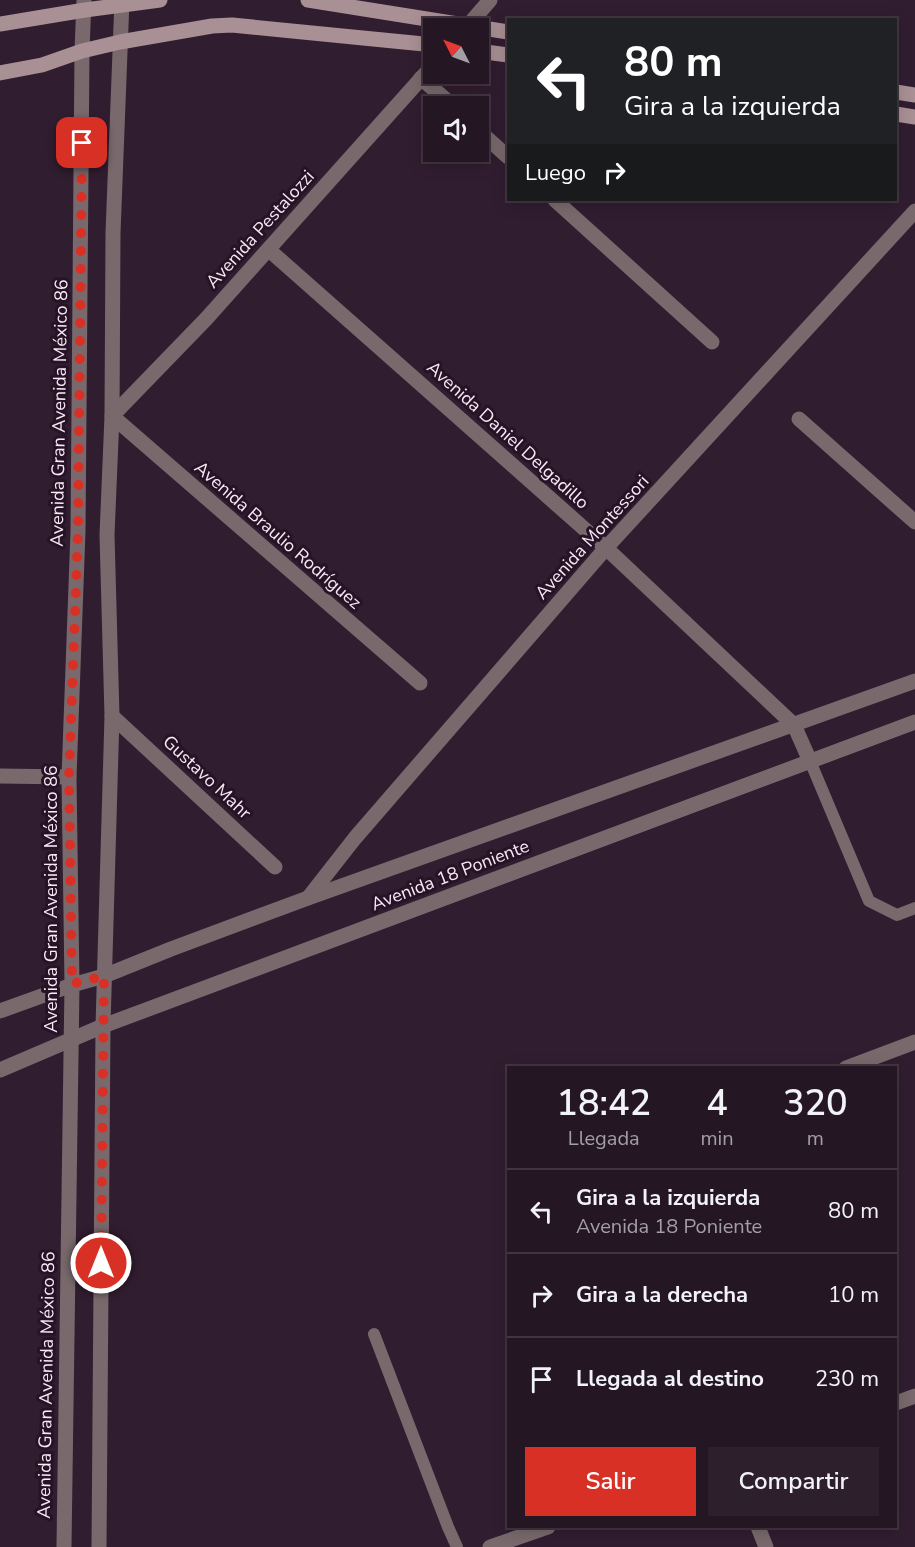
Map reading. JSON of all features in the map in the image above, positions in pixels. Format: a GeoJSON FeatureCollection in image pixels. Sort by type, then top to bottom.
{"type":"FeatureCollection","features":[{"type":"Feature","properties":{"kind":"main road"},"geometry":{"type":"LineString","coordinates":[[0,24],[84,5],[160,0]]}},
{"type":"Feature","properties":{"kind":"main road"},"geometry":{"type":"LineString","coordinates":[[308,0],[423,20]]}},
{"type":"Feature","properties":{"kind":"main road"},"geometry":{"type":"LineString","coordinates":[[0,73],[42,65],[82,51],[120,42],[212,26],[232,25],[423,44]]}},
{"type":"Feature","properties":{"kind":"main road"},"geometry":{"type":"LineString","coordinates":[[489,30],[507,32]]}},
{"type":"Feature","properties":{"kind":"main road"},"geometry":{"type":"LineString","coordinates":[[489,52],[507,55]]}},
{"type":"Feature","properties":{"kind":"main road"},"geometry":{"type":"LineString","coordinates":[[897,92],[915,94]]}},
{"type":"Feature","properties":{"kind":"main road"},"geometry":{"type":"LineString","coordinates":[[897,114],[915,117]]}},
{"type":"Feature","properties":{"kind":"street"},"geometry":{"type":"LineString","coordinates":[[475,18],[490,0]]}},
{"type":"Feature","properties":{"kind":"street"},"geometry":{"type":"LineString","coordinates":[[99,1547],[103,1026],[112,716],[107,535],[112,416],[113,233],[122,2]]}},
{"type":"Feature","properties":{"kind":"street","name":"Avenida Gran Avenida México 86"},"geometry":{"type":"LineString","coordinates":[[63,1547],[72,984],[69,777],[78,531],[84,5]]}},
{"type":"Feature","properties":{"kind":"street"},"geometry":{"type":"LineString","coordinates":[[421,78],[442,96]]}},
{"type":"Feature","properties":{"kind":"street","name":"Avenida Pestalozzi"},"geometry":{"type":"LineString","coordinates":[[112,416],[206,319],[421,78]]}},
{"type":"Feature","properties":{"kind":"street"},"geometry":{"type":"LineString","coordinates":[[489,140],[507,156]]}},
{"type":"Feature","properties":{"kind":"street"},"geometry":{"type":"LineString","coordinates":[[556,201],[712,342]]}},
{"type":"Feature","properties":{"kind":"street","name":"Avenida Montessori"},"geometry":{"type":"LineString","coordinates":[[308,898],[355,838],[606,548],[915,211]]}},
{"type":"Feature","properties":{"kind":"street","name":"Avenida Daniel Delgadillo"},"geometry":{"type":"LineString","coordinates":[[269,250],[606,548],[794,725],[810,761]]}},
{"type":"Feature","properties":{"kind":"street","name":"Avenida Braulio Rodríguez"},"geometry":{"type":"LineString","coordinates":[[112,416],[420,683]]}},
{"type":"Feature","properties":{"kind":"street"},"geometry":{"type":"LineString","coordinates":[[799,419],[915,522]]}},
{"type":"Feature","properties":{"kind":"street","name":"Avenida 18 Poniente"},"geometry":{"type":"LineString","coordinates":[[0,1011],[72,984],[104,976],[308,898],[915,681]]}},
{"type":"Feature","properties":{"kind":"street","name":"Gustavo Mahr"},"geometry":{"type":"LineString","coordinates":[[112,716],[275,867]]}},
{"type":"Feature","properties":{"kind":"street","name":"Avenida 18 Poniente"},"geometry":{"type":"LineString","coordinates":[[0,1070],[103,1026],[915,722]]}},
{"type":"Feature","properties":{"kind":"street"},"geometry":{"type":"LineString","coordinates":[[0,776],[69,777]]}},
{"type":"Feature","properties":{"kind":"street"},"geometry":{"type":"LineString","coordinates":[[851,1066],[915,1042]]}},
{"type":"Feature","properties":{"kind":"street"},"geometry":{"type":"LineString","coordinates":[[897,1403],[915,1396]]}},
{"type":"Feature","properties":{"kind":"street"},"geometry":{"type":"LineString","coordinates":[[490,1547],[545,1528]]}},
{"type":"Feature","properties":{"kind":"street"},"geometry":{"type":"LineString","coordinates":[[758,1528],[766,1547]]}},
{"type":"Feature","properties":{"kind":"lane"},"geometry":{"type":"LineString","coordinates":[[810,761],[869,901],[897,915],[915,908]]}},
{"type":"Feature","properties":{"kind":"lane"},"geometry":{"type":"LineString","coordinates":[[374,1334],[457,1547]]}},
{"type":"Feature","properties":{"kind":"route"},"geometry":{"type":"LineString","coordinates":[[82,143],[78,531],[69,777],[72,984],[104,976],[101,1263]]}}]}
